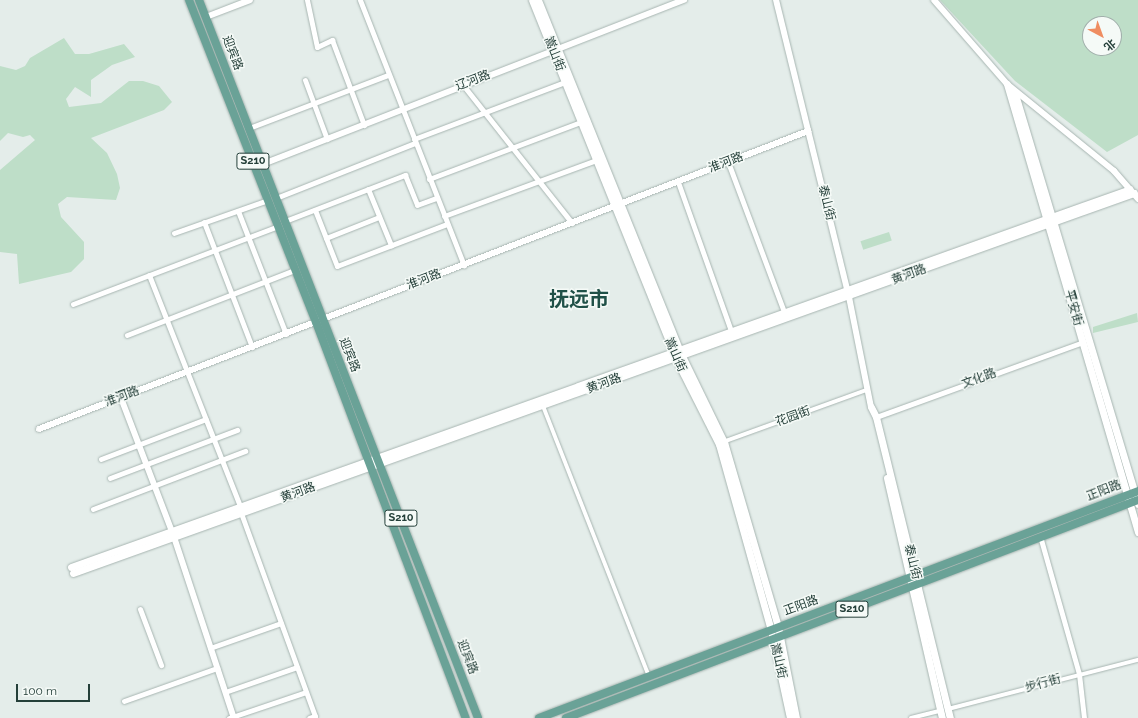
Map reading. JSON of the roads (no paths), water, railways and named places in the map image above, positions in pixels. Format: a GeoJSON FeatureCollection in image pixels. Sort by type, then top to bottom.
{"type":"FeatureCollection","features":[{"type":"Feature","properties":{"kind":"main road","name":"迎宾路"},"geometry":{"type":"LineString","coordinates":[[189,0],[272,199],[319,321],[370,464],[466,718]]}},
{"type":"Feature","properties":{"kind":"main road","name":"迎宾路"},"geometry":{"type":"LineString","coordinates":[[199,0],[263,164],[272,199]]}},
{"type":"Feature","properties":{"kind":"main road","name":"嵩山街"},"geometry":{"type":"LineString","coordinates":[[532,0],[555,49],[678,354],[721,443],[775,629],[796,718]]}},
{"type":"Feature","properties":{"kind":"main road","name":"嵩山街"},"geometry":{"type":"LineString","coordinates":[[538,0],[565,82],[596,160],[617,205]]}},
{"type":"Feature","properties":{"kind":"main road","name":"平安街"},"geometry":{"type":"LineString","coordinates":[[1007,84],[1051,220],[1082,342],[1135,498]]}},
{"type":"Feature","properties":{"kind":"main road","name":"平安街"},"geometry":{"type":"LineString","coordinates":[[1014,90],[1051,220],[1135,498],[1138,532]]}},
{"type":"Feature","properties":{"kind":"main road","name":"黄河路"},"geometry":{"type":"LineString","coordinates":[[72,570],[1051,220],[1134,194]]}},
{"type":"Feature","properties":{"kind":"main road","name":"迎宾路"},"geometry":{"type":"LineString","coordinates":[[281,224],[295,270],[319,321],[379,460],[478,718]]}},
{"type":"Feature","properties":{"kind":"main road","name":"黄河路"},"geometry":{"type":"LineString","coordinates":[[379,460],[543,406],[678,354],[731,331],[784,312],[848,293]]}},
{"type":"Feature","properties":{"kind":"main road","name":"泰山街"},"geometry":{"type":"LineString","coordinates":[[871,407],[876,417],[943,713],[950,718]]}},
{"type":"Feature","properties":{"kind":"main road","name":"泰山街"},"geometry":{"type":"LineString","coordinates":[[871,407],[913,581]]}},
{"type":"Feature","properties":{"kind":"main road","name":"正阳路"},"geometry":{"type":"LineString","coordinates":[[539,718],[775,629],[1040,536],[1135,498]]}},
{"type":"Feature","properties":{"kind":"main road","name":"正阳路"},"geometry":{"type":"LineString","coordinates":[[566,718],[777,638],[913,581],[1135,498]]}},
{"type":"Feature","properties":{"kind":"main road","name":"嵩山街"},"geometry":{"type":"LineString","coordinates":[[777,638],[790,718]]}},
{"type":"Feature","properties":{"kind":"street"},"geometry":{"type":"LineString","coordinates":[[206,17],[250,0]]}},
{"type":"Feature","properties":{"kind":"street"},"geometry":{"type":"LineString","coordinates":[[307,0],[317,46],[332,40],[364,125]]}},
{"type":"Feature","properties":{"kind":"street"},"geometry":{"type":"LineString","coordinates":[[360,0],[436,198],[464,264]]}},
{"type":"Feature","properties":{"kind":"street","name":"辽河路"},"geometry":{"type":"LineString","coordinates":[[263,164],[684,0]]}},
{"type":"Feature","properties":{"kind":"street","name":"泰山街"},"geometry":{"type":"LineString","coordinates":[[776,0],[848,293],[871,407]]}},
{"type":"Feature","properties":{"kind":"street"},"geometry":{"type":"LineString","coordinates":[[934,0],[1007,84],[1114,171],[1134,194]]}},
{"type":"Feature","properties":{"kind":"street"},"geometry":{"type":"LineString","coordinates":[[249,128],[388,75]]}},
{"type":"Feature","properties":{"kind":"street"},"geometry":{"type":"LineString","coordinates":[[305,80],[327,139]]}},
{"type":"Feature","properties":{"kind":"street"},"geometry":{"type":"LineString","coordinates":[[174,233],[272,199],[486,112],[565,82]]}},
{"type":"Feature","properties":{"kind":"street"},"geometry":{"type":"LineString","coordinates":[[463,85],[515,147],[572,223]]}},
{"type":"Feature","properties":{"kind":"street"},"geometry":{"type":"LineString","coordinates":[[429,178],[581,122]]}},
{"type":"Feature","properties":{"kind":"street","name":"淮河路"},"geometry":{"type":"LineString","coordinates":[[39,429],[808,131]]}},
{"type":"Feature","properties":{"kind":"street"},"geometry":{"type":"LineString","coordinates":[[444,216],[596,160]]}},
{"type":"Feature","properties":{"kind":"street"},"geometry":{"type":"LineString","coordinates":[[728,162],[784,312]]}},
{"type":"Feature","properties":{"kind":"street"},"geometry":{"type":"LineString","coordinates":[[74,304],[405,175],[417,205],[436,198]]}},
{"type":"Feature","properties":{"kind":"street"},"geometry":{"type":"LineString","coordinates":[[678,182],[731,331]]}},
{"type":"Feature","properties":{"kind":"street"},"geometry":{"type":"LineString","coordinates":[[368,189],[390,246]]}},
{"type":"Feature","properties":{"kind":"street"},"geometry":{"type":"LineString","coordinates":[[315,210],[337,266],[447,224]]}},
{"type":"Feature","properties":{"kind":"street"},"geometry":{"type":"LineString","coordinates":[[238,211],[286,334]]}},
{"type":"Feature","properties":{"kind":"street"},"geometry":{"type":"LineString","coordinates":[[326,238],[379,217]]}},
{"type":"Feature","properties":{"kind":"street"},"geometry":{"type":"LineString","coordinates":[[204,222],[252,347]]}},
{"type":"Feature","properties":{"kind":"street"},"geometry":{"type":"LineString","coordinates":[[127,335],[295,270]]}},
{"type":"Feature","properties":{"kind":"street"},"geometry":{"type":"LineString","coordinates":[[148,275],[241,510],[315,716],[309,718]]}},
{"type":"Feature","properties":{"kind":"street","name":"文化路"},"geometry":{"type":"LineString","coordinates":[[876,417],[1082,342]]}},
{"type":"Feature","properties":{"kind":"street","name":"花园街"},"geometry":{"type":"LineString","coordinates":[[721,443],[867,390]]}},
{"type":"Feature","properties":{"kind":"street"},"geometry":{"type":"LineString","coordinates":[[121,398],[173,534],[232,717],[306,692]]}},
{"type":"Feature","properties":{"kind":"street"},"geometry":{"type":"LineString","coordinates":[[543,406],[649,676]]}},
{"type":"Feature","properties":{"kind":"street"},"geometry":{"type":"LineString","coordinates":[[101,458],[206,419]]}},
{"type":"Feature","properties":{"kind":"street"},"geometry":{"type":"LineString","coordinates":[[110,478],[237,430]]}},
{"type":"Feature","properties":{"kind":"street"},"geometry":{"type":"LineString","coordinates":[[93,509],[245,451]]}},
{"type":"Feature","properties":{"kind":"street"},"geometry":{"type":"LineString","coordinates":[[1040,536],[1079,674],[1084,718]]}},
{"type":"Feature","properties":{"kind":"street"},"geometry":{"type":"LineString","coordinates":[[140,609],[161,664]]}},
{"type":"Feature","properties":{"kind":"street"},"geometry":{"type":"LineString","coordinates":[[210,648],[281,622]]}},
{"type":"Feature","properties":{"kind":"street","name":"步行街"},"geometry":{"type":"LineString","coordinates":[[911,718],[943,713],[1079,674],[1138,660]]}},
{"type":"Feature","properties":{"kind":"street"},"geometry":{"type":"LineString","coordinates":[[225,692],[297,667]]}},
{"type":"Feature","properties":{"kind":"street"},"geometry":{"type":"LineString","coordinates":[[124,701],[217,668]]}},
{"type":"Feature","properties":{"kind":"district","name":"抚远市"},"geometry":{"type":"Point","coordinates":[579,299]}}]}
